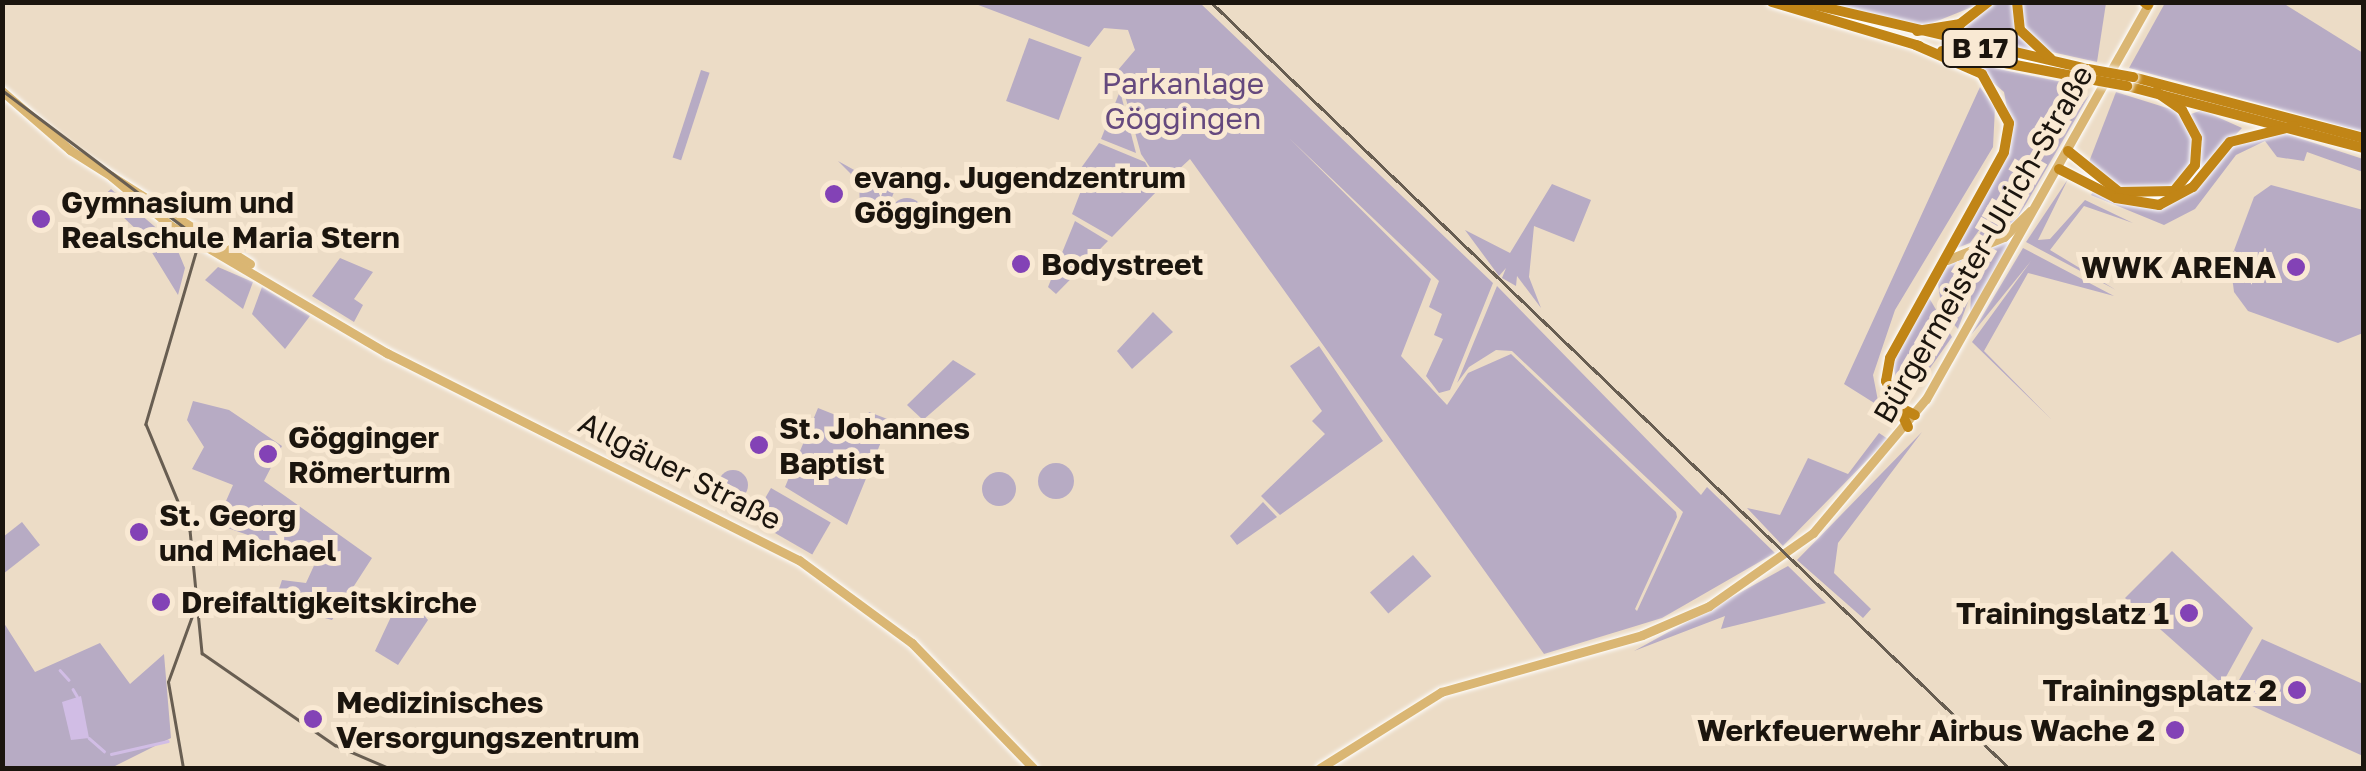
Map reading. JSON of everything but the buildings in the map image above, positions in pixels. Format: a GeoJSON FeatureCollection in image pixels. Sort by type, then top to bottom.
{"type":"FeatureCollection","features":[{"type":"Feature","properties":{"kind":"highway","name":"B 17"},"geometry":{"type":"LineString","coordinates":[[1772,2],[1916,45],[2130,82],[2364,138]]}},
{"type":"Feature","properties":{"kind":"highway","name":"B 17"},"geometry":{"type":"LineString","coordinates":[[1802,2],[1905,32],[2056,63],[2086,73]]}},
{"type":"Feature","properties":{"kind":"highway"},"geometry":{"type":"LineString","coordinates":[[1905,32],[1960,24],[1988,2]]}},
{"type":"Feature","properties":{"kind":"highway"},"geometry":{"type":"LineString","coordinates":[[2017,2],[2028,43],[2056,63]]}},
{"type":"Feature","properties":{"kind":"highway"},"geometry":{"type":"LineString","coordinates":[[1908,427],[1896,406],[1890,358],[1946,246],[2004,152],[2008,110],[1982,74],[1916,45]]}},
{"type":"Feature","properties":{"kind":"highway","name":"B 17"},"geometry":{"type":"LineString","coordinates":[[2130,82],[2364,148]]}},
{"type":"Feature","properties":{"kind":"highway"},"geometry":{"type":"LineString","coordinates":[[2068,152],[2119,192],[2174,190],[2195,165],[2197,138],[2182,110],[2156,92]]}},
{"type":"Feature","properties":{"kind":"highway"},"geometry":{"type":"LineString","coordinates":[[2059,169],[2116,198],[2159,204],[2192,186],[2230,142],[2294,126]]}},
{"type":"Feature","properties":{"kind":"highway"},"geometry":{"type":"LineString","coordinates":[[1935,282],[1946,246]]}},
{"type":"Feature","properties":{"kind":"highway"},"geometry":{"type":"LineString","coordinates":[[1896,406],[1915,415]]}},
{"type":"Feature","properties":{"kind":"main road","name":"Bürgermeister-Ulrich-Straße"},"geometry":{"type":"LineString","coordinates":[[1320,768],[1441,692],[1642,635],[1742,586],[1834,514],[1908,427],[2059,169],[2147,3]]}},
{"type":"Feature","properties":{"kind":"main road","name":"Allgäuer Straße"},"geometry":{"type":"LineString","coordinates":[[2,92],[111,176],[211,243],[416,369],[806,565],[938,667],[1033,768]]}},
{"type":"Feature","properties":{"kind":"main road"},"geometry":{"type":"LineString","coordinates":[[1935,282],[1950,256],[2004,237],[2042,198]]}},
{"type":"Feature","properties":{"kind":"green space","name":"Parkanlage Göggingen"},"geometry":{"type":"Polygon","coordinates":[[[973,3],[1200,3],[1493,283],[1450,390],[1439,393],[1426,376],[1443,339],[1434,335],[1442,314],[1429,307],[1439,281],[1289,138],[1431,279],[1401,356],[1447,405],[1468,373],[1511,354],[1676,512],[1637,611],[1683,512],[1512,351],[1496,350],[1469,367],[1457,383],[1497,286],[1701,495],[1707,487],[1775,553],[1662,618],[1544,654],[1190,159],[1162,185],[1141,154],[1118,70],[1135,50],[1128,30],[1104,28],[1089,47],[973,3]]]}},
{"type":"Feature","properties":{"kind":"green space"},"geometry":{"type":"Polygon","coordinates":[[[1826,3],[1982,3],[1925,26],[1826,3]]]}},
{"type":"Feature","properties":{"kind":"green space"},"geometry":{"type":"Polygon","coordinates":[[[1995,3],[2014,3],[2018,33],[2038,54],[1941,35],[1995,3]]]}},
{"type":"Feature","properties":{"kind":"green space"},"geometry":{"type":"Polygon","coordinates":[[[2021,3],[2106,3],[2097,62],[2047,51],[2024,28],[2021,3]]]}},
{"type":"Feature","properties":{"kind":"green space"},"geometry":{"type":"Polygon","coordinates":[[[2165,3],[2283,3],[2363,53],[2363,132],[2129,68],[2165,3]]]}},
{"type":"Feature","properties":{"kind":"green space"},"geometry":{"type":"Polygon","coordinates":[[[1029,38],[1082,57],[1059,120],[1006,101],[1029,38]]]}},
{"type":"Feature","properties":{"kind":"green space"},"geometry":{"type":"Polygon","coordinates":[[[1970,63],[2082,86],[1970,243],[1952,250],[2012,136],[2004,92],[1970,63]]]}},
{"type":"Feature","properties":{"kind":"green space"},"geometry":{"type":"Polygon","coordinates":[[[701,70],[710,73],[681,160],[673,157],[701,70]]]}},
{"type":"Feature","properties":{"kind":"green space"},"geometry":{"type":"Polygon","coordinates":[[[1980,87],[1995,108],[1993,147],[1895,310],[1873,375],[1879,406],[1844,384],[1980,87]]]}},
{"type":"Feature","properties":{"kind":"green space"},"geometry":{"type":"Polygon","coordinates":[[[1120,91],[1136,153],[1101,139],[1120,91]]]}},
{"type":"Feature","properties":{"kind":"green space"},"geometry":{"type":"Polygon","coordinates":[[[2116,92],[2180,112],[2195,138],[2192,164],[2173,188],[2121,189],[2087,167],[2116,92]]]}},
{"type":"Feature","properties":{"kind":"green space"},"geometry":{"type":"Polygon","coordinates":[[[2090,94],[2016,221],[1975,242],[1986,222],[2003,221],[2002,205],[2090,94]]]}},
{"type":"Feature","properties":{"kind":"green space"},"geometry":{"type":"Polygon","coordinates":[[[2202,110],[2242,128],[2187,186],[2202,148],[2191,114],[2202,110]]]}},
{"type":"Feature","properties":{"kind":"green space"},"geometry":{"type":"Polygon","coordinates":[[[2265,127],[2363,159],[2363,172],[2307,152],[2304,161],[2277,157],[2265,141],[2236,155],[2195,209],[2164,225],[2091,195],[2096,187],[2136,205],[2180,197],[2230,142],[2265,127]]]}},
{"type":"Feature","properties":{"kind":"green space"},"geometry":{"type":"Polygon","coordinates":[[[1099,143],[1145,162],[1159,189],[1112,237],[1072,214],[1084,183],[1076,175],[1099,143]]]}},
{"type":"Feature","properties":{"kind":"green space"},"geometry":{"type":"Polygon","coordinates":[[[838,161],[894,192],[882,223],[860,209],[859,182],[838,161]]]}},
{"type":"Feature","properties":{"kind":"green space"},"geometry":{"type":"Polygon","coordinates":[[[2068,179],[2038,240],[2050,239],[2085,200],[2133,223],[2084,206],[2050,250],[2116,290],[2026,242],[2068,179]]]}},
{"type":"Feature","properties":{"kind":"green space"},"geometry":{"type":"Polygon","coordinates":[[[1552,184],[1591,200],[1574,242],[1534,226],[1529,277],[1541,308],[1517,276],[1516,286],[1502,278],[1506,268],[1499,276],[1465,230],[1510,253],[1552,184]]]}},
{"type":"Feature","properties":{"kind":"green space","name":"WWK ARENA"},"geometry":{"type":"Polygon","coordinates":[[[2271,185],[2363,210],[2363,333],[2338,343],[2248,311],[2234,292],[2230,261],[2254,197],[2271,185]]]}},
{"type":"Feature","properties":{"kind":"green space"},"geometry":{"type":"Polygon","coordinates":[[[111,189],[175,244],[185,268],[178,295],[140,233],[102,197],[111,189]]]}},
{"type":"Feature","properties":{"kind":"green space"},"geometry":{"type":"Polygon","coordinates":[[[907,198],[919,203],[924,215],[919,227],[907,232],[895,227],[890,215],[895,203],[907,198]]]}},
{"type":"Feature","properties":{"kind":"green space"},"geometry":{"type":"Polygon","coordinates":[[[1075,221],[1108,241],[1056,294],[1048,287],[1075,221]]]}},
{"type":"Feature","properties":{"kind":"green space"},"geometry":{"type":"Polygon","coordinates":[[[2017,231],[1970,316],[1973,251],[2017,231]]]}},
{"type":"Feature","properties":{"kind":"green space"},"geometry":{"type":"Polygon","coordinates":[[[2023,248],[2114,296],[2028,273],[1984,351],[2052,420],[1972,342],[2031,261],[1971,335],[2023,248]]]}},
{"type":"Feature","properties":{"kind":"green space"},"geometry":{"type":"Polygon","coordinates":[[[1968,252],[1969,299],[1958,329],[1942,311],[1938,284],[1947,264],[1968,252]]]}},
{"type":"Feature","properties":{"kind":"green space"},"geometry":{"type":"Polygon","coordinates":[[[340,258],[373,272],[354,299],[363,305],[354,322],[312,296],[340,258]]]}},
{"type":"Feature","properties":{"kind":"green space"},"geometry":{"type":"Polygon","coordinates":[[[218,267],[253,282],[243,309],[205,280],[218,267]]]}},
{"type":"Feature","properties":{"kind":"green space"},"geometry":{"type":"Polygon","coordinates":[[[262,287],[310,316],[285,349],[252,314],[262,287]]]}},
{"type":"Feature","properties":{"kind":"green space"},"geometry":{"type":"Polygon","coordinates":[[[1928,296],[1952,337],[1904,405],[1892,363],[1928,296]]]}},
{"type":"Feature","properties":{"kind":"green space"},"geometry":{"type":"Polygon","coordinates":[[[1153,312],[1173,332],[1132,369],[1117,351],[1153,312]]]}},
{"type":"Feature","properties":{"kind":"green space"},"geometry":{"type":"Polygon","coordinates":[[[1319,346],[1383,441],[1280,515],[1261,496],[1325,434],[1312,421],[1322,411],[1290,366],[1319,346]]]}},
{"type":"Feature","properties":{"kind":"green space"},"geometry":{"type":"Polygon","coordinates":[[[953,360],[976,374],[923,420],[907,405],[953,360]]]}},
{"type":"Feature","properties":{"kind":"green space"},"geometry":{"type":"Polygon","coordinates":[[[193,401],[229,410],[282,446],[264,481],[372,558],[332,620],[274,604],[282,580],[306,583],[317,559],[216,524],[233,485],[192,469],[204,447],[187,420],[193,401]]]}},
{"type":"Feature","properties":{"kind":"green space"},"geometry":{"type":"Polygon","coordinates":[[[818,408],[863,426],[869,412],[890,420],[847,525],[785,487],[818,408]]]}},
{"type":"Feature","properties":{"kind":"green space"},"geometry":{"type":"Polygon","coordinates":[[[1922,432],[1838,543],[1834,573],[1871,609],[1863,618],[1797,560],[1922,432]]]}},
{"type":"Feature","properties":{"kind":"green space"},"geometry":{"type":"Polygon","coordinates":[[[1879,433],[1888,439],[1783,546],[1747,508],[1780,515],[1808,458],[1848,474],[1879,433]]]}},
{"type":"Feature","properties":{"kind":"green space"},"geometry":{"type":"Polygon","coordinates":[[[1056,463],[1069,468],[1074,481],[1069,494],[1056,499],[1043,494],[1038,481],[1043,468],[1056,463]]]}},
{"type":"Feature","properties":{"kind":"green space"},"geometry":{"type":"Polygon","coordinates":[[[733,470],[744,474],[748,485],[744,496],[733,500],[722,496],[718,485],[722,474],[733,470]]]}},
{"type":"Feature","properties":{"kind":"green space"},"geometry":{"type":"Polygon","coordinates":[[[999,472],[1011,477],[1016,489],[1011,501],[999,506],[987,501],[982,489],[987,477],[999,472]]]}},
{"type":"Feature","properties":{"kind":"green space"},"geometry":{"type":"Polygon","coordinates":[[[771,488],[831,522],[812,555],[752,520],[771,488]]]}},
{"type":"Feature","properties":{"kind":"green space"},"geometry":{"type":"Polygon","coordinates":[[[1263,502],[1277,517],[1237,545],[1230,536],[1263,502]]]}},
{"type":"Feature","properties":{"kind":"green space"},"geometry":{"type":"Polygon","coordinates":[[[22,522],[40,545],[3,574],[3,537],[22,522]]]}},
{"type":"Feature","properties":{"kind":"green space","name":"Trainingslatz 1"},"geometry":{"type":"Polygon","coordinates":[[[2172,551],[2253,628],[2222,684],[2125,598],[2172,551]]]}},
{"type":"Feature","properties":{"kind":"green space"},"geometry":{"type":"Polygon","coordinates":[[[1413,555],[1431,576],[1388,614],[1370,592],[1413,555]]]}},
{"type":"Feature","properties":{"kind":"green space"},"geometry":{"type":"Polygon","coordinates":[[[1788,566],[1826,603],[1721,629],[1725,616],[1634,651],[1788,566]]]}},
{"type":"Feature","properties":{"kind":"green space"},"geometry":{"type":"Polygon","coordinates":[[[403,591],[428,620],[398,665],[375,651],[403,591]]]}},
{"type":"Feature","properties":{"kind":"green space"},"geometry":{"type":"Polygon","coordinates":[[[2,620],[35,672],[100,643],[130,684],[164,654],[171,738],[111,768],[3,768],[2,620]]]}},
{"type":"Feature","properties":{"kind":"green space","name":"Trainingsplatz 2"},"geometry":{"type":"Polygon","coordinates":[[[2262,639],[2363,684],[2363,756],[2230,696],[2262,639]]]}},
{"type":"Feature","properties":{"kind":"shaded area"},"geometry":{"type":"Polygon","coordinates":[[[81,696],[89,738],[71,740],[62,702],[81,696]]]}},
{"type":"Feature","properties":{"kind":"waterway"},"geometry":{"type":"LineString","coordinates":[[60,670],[69,680]]}},
{"type":"Feature","properties":{"kind":"waterway"},"geometry":{"type":"LineString","coordinates":[[73,689],[77,696]]}},
{"type":"Feature","properties":{"kind":"waterway"},"geometry":{"type":"LineString","coordinates":[[89,738],[104,751]]}},
{"type":"Feature","properties":{"kind":"waterway"},"geometry":{"type":"LineString","coordinates":[[111,754],[168,741]]}},
{"type":"Feature","properties":{"kind":"tram line"},"geometry":{"type":"LineString","coordinates":[[2,90],[200,239],[146,424],[190,530],[202,653],[335,745],[389,768]]}},
{"type":"Feature","properties":{"kind":"tram line"},"geometry":{"type":"LineString","coordinates":[[183,768],[168,682],[192,616]]}},
{"type":"Feature","properties":{"kind":"railway"},"geometry":{"type":"LineString","coordinates":[[1211,2],[2009,768]]}},
{"type":"Feature","properties":{"kind":"place","name":"evang. Jugendzentrum Göggingen"},"geometry":{"type":"Point","coordinates":[834,194]}},
{"type":"Feature","properties":{"kind":"place","name":"Gymnasium und Realschule Maria Stern"},"geometry":{"type":"Point","coordinates":[41,219]}},
{"type":"Feature","properties":{"kind":"place","name":"Bodystreet"},"geometry":{"type":"Point","coordinates":[1021,264]}},
{"type":"Feature","properties":{"kind":"place","name":"WWK ARENA"},"geometry":{"type":"Point","coordinates":[2296,267]}},
{"type":"Feature","properties":{"kind":"place","name":"St. Johannes Baptist"},"geometry":{"type":"Point","coordinates":[759,445]}},
{"type":"Feature","properties":{"kind":"place","name":"Gögginger Römerturm"},"geometry":{"type":"Point","coordinates":[268,454]}},
{"type":"Feature","properties":{"kind":"place","name":"St. Georg und Michael"},"geometry":{"type":"Point","coordinates":[139,532]}},
{"type":"Feature","properties":{"kind":"place","name":"Dreifaltigkeitskirche"},"geometry":{"type":"Point","coordinates":[161,602]}},
{"type":"Feature","properties":{"kind":"place","name":"Trainingslatz 1"},"geometry":{"type":"Point","coordinates":[2189,613]}},
{"type":"Feature","properties":{"kind":"place","name":"Trainingsplatz 2"},"geometry":{"type":"Point","coordinates":[2297,690]}},
{"type":"Feature","properties":{"kind":"place","name":"Medizinisches Versorgungszentrum"},"geometry":{"type":"Point","coordinates":[313,719]}},
{"type":"Feature","properties":{"kind":"place","name":"Werkfeuerwehr Airbus Wache 2"},"geometry":{"type":"Point","coordinates":[2175,730]}}]}
